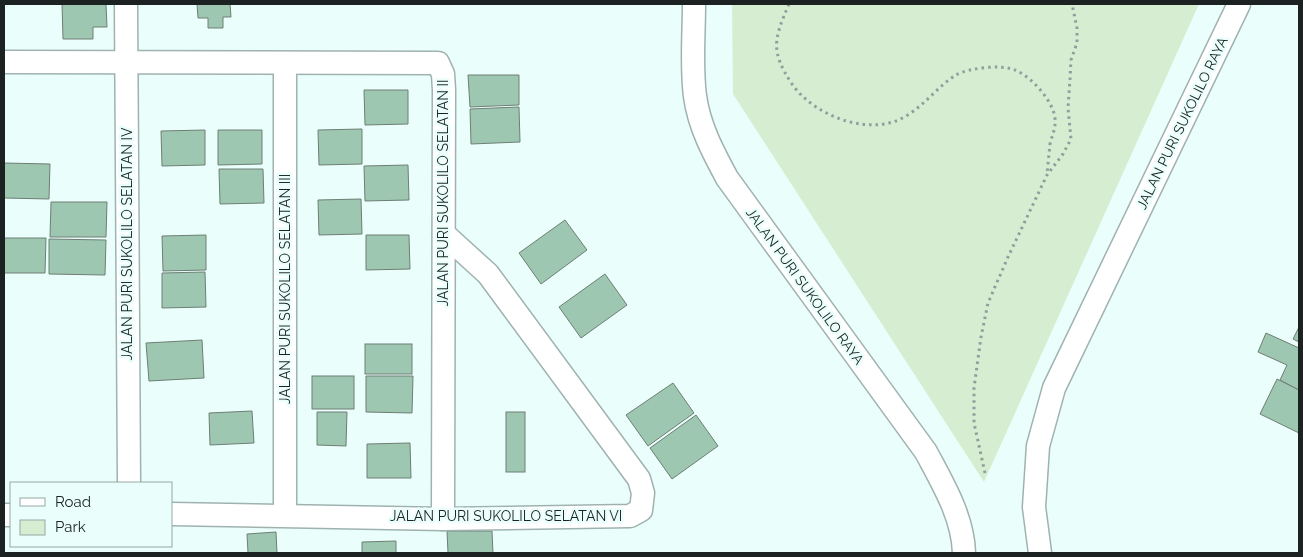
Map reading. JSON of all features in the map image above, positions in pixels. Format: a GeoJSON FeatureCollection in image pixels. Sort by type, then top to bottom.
{"type":"FeatureCollection","features":[{"type":"Feature","properties":{"kind":"street","name":"JALAN PURI SUKOLILO SELATAN IV"},"geometry":{"type":"LineString","coordinates":[[126,4],[129,482]]}},
{"type":"Feature","properties":{"kind":"street","name":"JALAN PURI SUKOLILO RAYA"},"geometry":{"type":"LineString","coordinates":[[694,4],[695,96],[702,126],[710,146],[727,178],[926,452],[950,496],[964,541],[964,553]]}},
{"type":"Feature","properties":{"kind":"street","name":"JALAN PURI SUKOLILO RAYA"},"geometry":{"type":"LineString","coordinates":[[1040,553],[1034,507],[1038,446],[1054,388],[1239,4]]}},
{"type":"Feature","properties":{"kind":"street","name":"JALAN PURI SUKOLILO SELATAN II"},"geometry":{"type":"LineString","coordinates":[[4,62],[126,61],[285,64],[430,62],[440,65],[444,90],[443,518]]}},
{"type":"Feature","properties":{"kind":"street","name":"JALAN PURI SUKOLILO SELATAN III"},"geometry":{"type":"LineString","coordinates":[[285,64],[285,515]]}},
{"type":"Feature","properties":{"kind":"street","name":"JALAN PURI SUKOLILO SELATAN VI"},"geometry":{"type":"LineString","coordinates":[[172,514],[443,518],[630,516],[642,510],[644,502],[639,479],[488,274],[444,234]]}},
{"type":"Feature","properties":{"kind":"path"},"geometry":{"type":"LineString","coordinates":[[789,4],[776,37],[775,52],[797,91],[817,108],[840,120],[865,124],[893,122],[907,116],[957,75],[971,69],[1015,69],[1034,84],[1050,104],[1055,117],[1055,130],[1050,142],[1047,175]]}},
{"type":"Feature","properties":{"kind":"path"},"geometry":{"type":"LineString","coordinates":[[985,473],[974,423],[974,388],[981,337],[988,304],[1047,175],[1063,154],[1071,139],[1068,108],[1071,60],[1077,43],[1078,28],[1072,4]]}},
{"type":"Feature","properties":{"kind":"green space"},"geometry":{"type":"Polygon","coordinates":[[[732,4],[1199,4],[984,482],[733,94],[732,4]]]}},
{"type":"Feature","properties":{"kind":"building"},"geometry":{"type":"Polygon","coordinates":[[[62,4],[106,4],[107,27],[93,27],[93,39],[63,39],[62,4]]]}},
{"type":"Feature","properties":{"kind":"building"},"geometry":{"type":"Polygon","coordinates":[[[197,4],[230,4],[231,17],[223,17],[223,28],[208,28],[208,18],[198,18],[197,4]]]}},
{"type":"Feature","properties":{"kind":"building"},"geometry":{"type":"Polygon","coordinates":[[[468,75],[519,75],[519,105],[470,107],[468,75]]]}},
{"type":"Feature","properties":{"kind":"building"},"geometry":{"type":"Polygon","coordinates":[[[364,90],[408,90],[408,124],[365,125],[364,90]]]}},
{"type":"Feature","properties":{"kind":"building"},"geometry":{"type":"Polygon","coordinates":[[[519,107],[520,142],[471,144],[470,109],[519,107]]]}},
{"type":"Feature","properties":{"kind":"building"},"geometry":{"type":"Polygon","coordinates":[[[362,129],[362,164],[319,165],[318,130],[362,129]]]}},
{"type":"Feature","properties":{"kind":"building"},"geometry":{"type":"Polygon","coordinates":[[[205,130],[205,165],[162,166],[161,131],[205,130]]]}},
{"type":"Feature","properties":{"kind":"building"},"geometry":{"type":"Polygon","coordinates":[[[218,130],[262,130],[262,164],[218,165],[218,130]]]}},
{"type":"Feature","properties":{"kind":"building"},"geometry":{"type":"Polygon","coordinates":[[[4,163],[50,164],[49,199],[4,198],[4,163]]]}},
{"type":"Feature","properties":{"kind":"building"},"geometry":{"type":"Polygon","coordinates":[[[408,165],[409,200],[365,201],[364,166],[408,165]]]}},
{"type":"Feature","properties":{"kind":"building"},"geometry":{"type":"Polygon","coordinates":[[[219,169],[263,169],[264,203],[220,204],[219,169]]]}},
{"type":"Feature","properties":{"kind":"building"},"geometry":{"type":"Polygon","coordinates":[[[361,199],[362,234],[319,235],[318,200],[361,199]]]}},
{"type":"Feature","properties":{"kind":"building"},"geometry":{"type":"Polygon","coordinates":[[[51,202],[107,202],[106,237],[50,237],[51,202]]]}},
{"type":"Feature","properties":{"kind":"building"},"geometry":{"type":"Polygon","coordinates":[[[565,220],[587,250],[541,284],[519,253],[565,220]]]}},
{"type":"Feature","properties":{"kind":"building"},"geometry":{"type":"Polygon","coordinates":[[[206,235],[206,270],[163,271],[162,236],[206,235]]]}},
{"type":"Feature","properties":{"kind":"building"},"geometry":{"type":"Polygon","coordinates":[[[366,235],[409,235],[410,269],[366,270],[366,235]]]}},
{"type":"Feature","properties":{"kind":"building"},"geometry":{"type":"Polygon","coordinates":[[[4,238],[46,238],[45,273],[4,273],[4,238]]]}},
{"type":"Feature","properties":{"kind":"building"},"geometry":{"type":"Polygon","coordinates":[[[49,239],[106,240],[105,275],[49,274],[49,239]]]}},
{"type":"Feature","properties":{"kind":"building"},"geometry":{"type":"Polygon","coordinates":[[[205,272],[206,307],[162,308],[162,273],[205,272]]]}},
{"type":"Feature","properties":{"kind":"building"},"geometry":{"type":"Polygon","coordinates":[[[605,274],[627,305],[581,338],[559,307],[605,274]]]}},
{"type":"Feature","properties":{"kind":"building"},"geometry":{"type":"Polygon","coordinates":[[[1299,327],[1299,342],[1293,339],[1299,327]]]}},
{"type":"Feature","properties":{"kind":"building"},"geometry":{"type":"Polygon","coordinates":[[[1266,333],[1299,348],[1299,390],[1280,380],[1287,365],[1258,352],[1266,333]]]}},
{"type":"Feature","properties":{"kind":"building"},"geometry":{"type":"Polygon","coordinates":[[[202,340],[204,378],[149,381],[146,343],[202,340]]]}},
{"type":"Feature","properties":{"kind":"building"},"geometry":{"type":"Polygon","coordinates":[[[365,344],[412,344],[412,374],[365,374],[365,344]]]}},
{"type":"Feature","properties":{"kind":"building"},"geometry":{"type":"Polygon","coordinates":[[[312,376],[354,376],[354,409],[312,409],[312,376]]]}},
{"type":"Feature","properties":{"kind":"building"},"geometry":{"type":"Polygon","coordinates":[[[366,376],[413,376],[412,413],[366,412],[366,376]]]}},
{"type":"Feature","properties":{"kind":"building"},"geometry":{"type":"Polygon","coordinates":[[[1277,379],[1299,390],[1299,433],[1260,414],[1277,379]]]}},
{"type":"Feature","properties":{"kind":"building"},"geometry":{"type":"Polygon","coordinates":[[[673,383],[694,413],[648,446],[626,415],[673,383]]]}},
{"type":"Feature","properties":{"kind":"building"},"geometry":{"type":"Polygon","coordinates":[[[252,411],[254,443],[210,445],[209,413],[252,411]]]}},
{"type":"Feature","properties":{"kind":"building"},"geometry":{"type":"Polygon","coordinates":[[[317,412],[347,412],[346,446],[317,445],[317,412]]]}},
{"type":"Feature","properties":{"kind":"building"},"geometry":{"type":"Polygon","coordinates":[[[506,412],[525,412],[525,472],[506,472],[506,412]]]}},
{"type":"Feature","properties":{"kind":"building"},"geometry":{"type":"Polygon","coordinates":[[[696,415],[718,446],[672,479],[650,448],[696,415]]]}},
{"type":"Feature","properties":{"kind":"building"},"geometry":{"type":"Polygon","coordinates":[[[410,443],[411,478],[367,478],[367,444],[410,443]]]}},
{"type":"Feature","properties":{"kind":"building"},"geometry":{"type":"Polygon","coordinates":[[[447,531],[492,531],[493,553],[448,553],[447,531]]]}},
{"type":"Feature","properties":{"kind":"building"},"geometry":{"type":"Polygon","coordinates":[[[276,532],[277,553],[248,553],[247,534],[276,532]]]}},
{"type":"Feature","properties":{"kind":"building"},"geometry":{"type":"Polygon","coordinates":[[[396,541],[396,553],[362,553],[362,542],[396,541]]]}}]}
